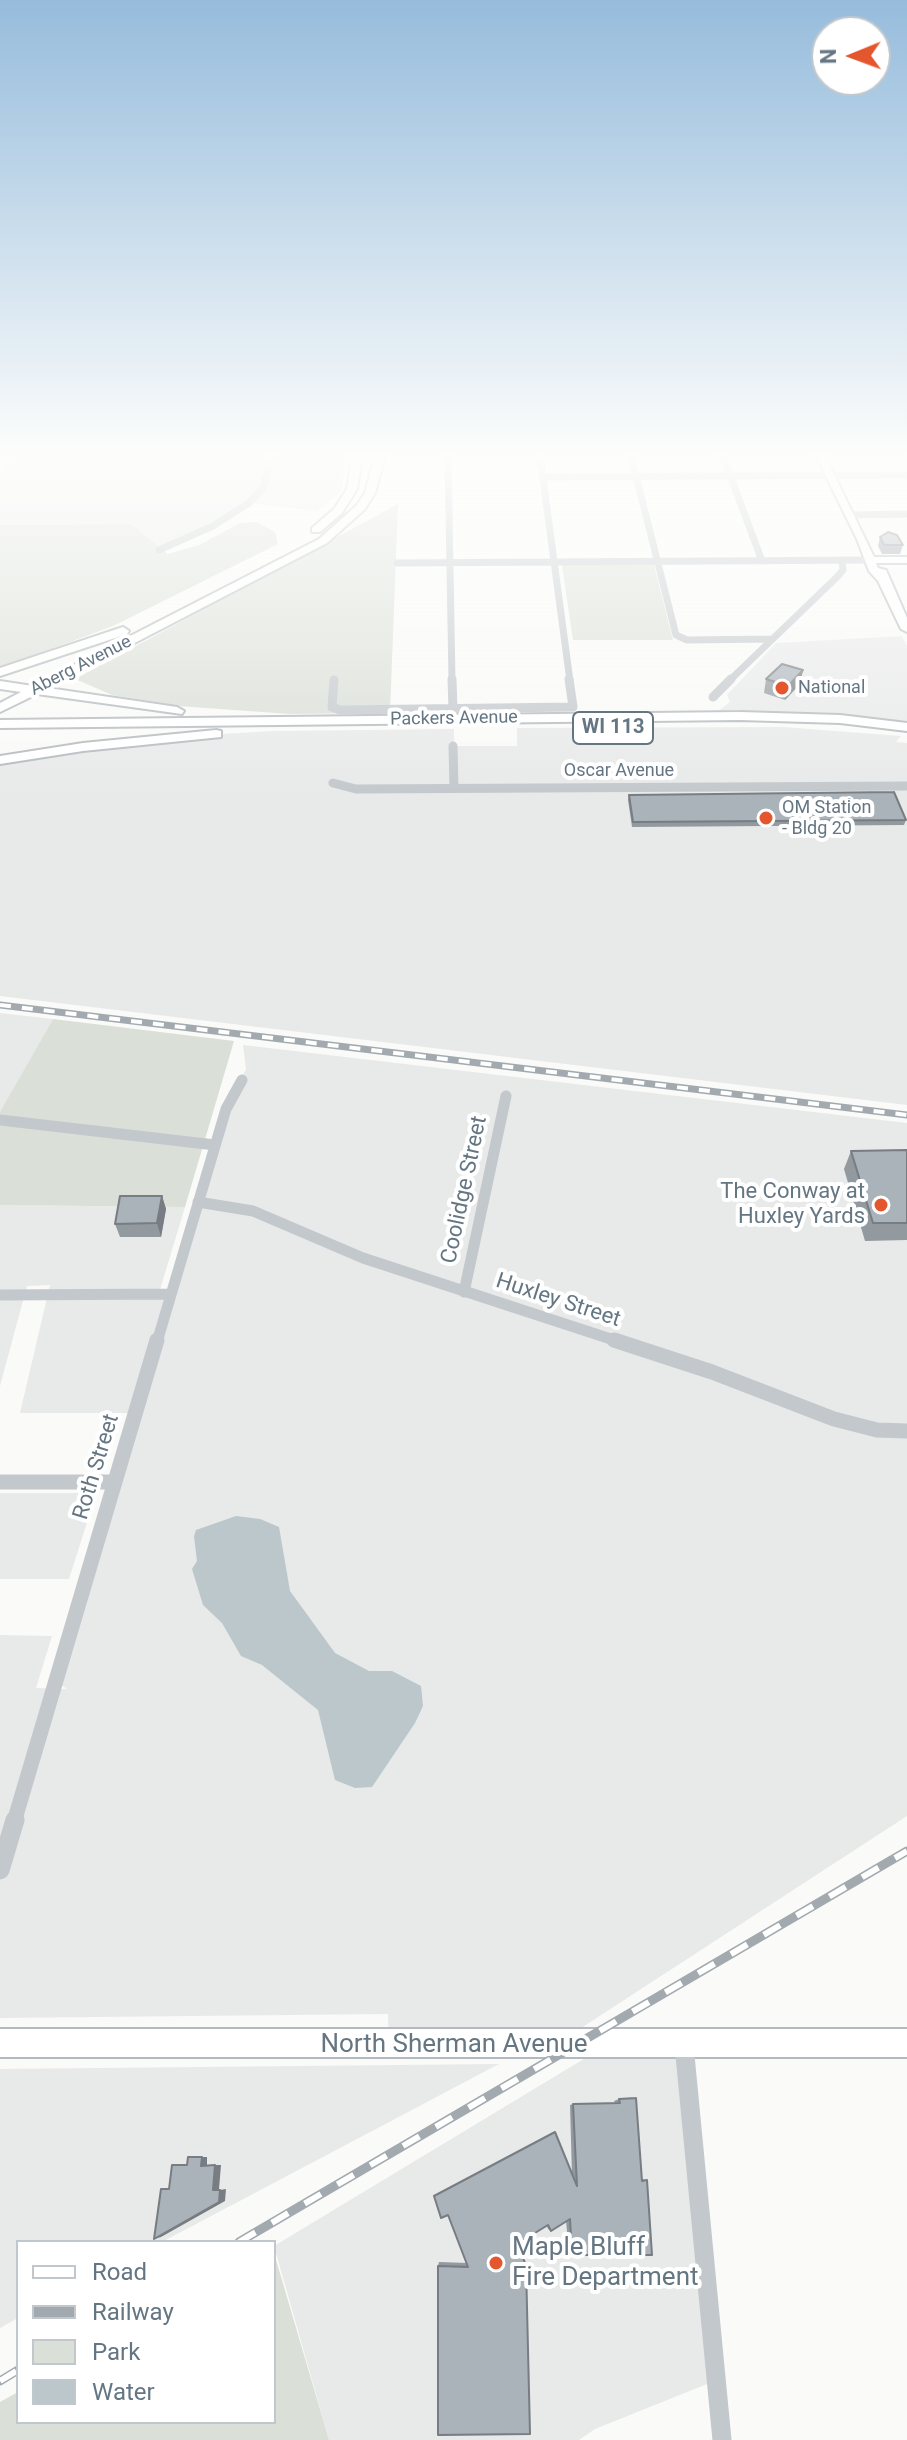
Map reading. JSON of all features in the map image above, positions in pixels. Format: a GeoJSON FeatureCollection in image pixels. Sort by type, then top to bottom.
{"type":"FeatureCollection","features":[{"type":"Feature","properties":{"kind":"main road","name":"Aberg Avenue"},"geometry":{"type":"LineString","coordinates":[[4,689],[243,570]]}},
{"type":"Feature","properties":{"kind":"main road","name":"Aberg Avenue"},"geometry":{"type":"LineString","coordinates":[[0,708],[267,570]]}},
{"type":"Feature","properties":{"kind":"main road"},"geometry":{"type":"LineString","coordinates":[[0,672],[123,631]]}},
{"type":"Feature","properties":{"kind":"main road"},"geometry":{"type":"LineString","coordinates":[[66,674],[89,694],[120,704]]}},
{"type":"Feature","properties":{"kind":"main road"},"geometry":{"type":"LineString","coordinates":[[4,689],[167,710],[334,714]]}},
{"type":"Feature","properties":{"kind":"main road","name":"Packers Avenue"},"geometry":{"type":"LineString","coordinates":[[0,724],[334,714],[771,716],[840,719],[907,727]]}},
{"type":"Feature","properties":{"kind":"main road","name":"Packers Avenue"},"geometry":{"type":"LineString","coordinates":[[0,732],[783,727],[907,737]]}},
{"type":"Feature","properties":{"kind":"main road"},"geometry":{"type":"LineString","coordinates":[[0,760],[83,747],[272,731]]}},
{"type":"Feature","properties":{"kind":"street"},"geometry":{"type":"LineString","coordinates":[[450,570],[453,709]]}},
{"type":"Feature","properties":{"kind":"street"},"geometry":{"type":"LineString","coordinates":[[334,680],[334,714],[573,707],[555,570]]}},
{"type":"Feature","properties":{"kind":"street"},"geometry":{"type":"LineString","coordinates":[[661,570],[675,633],[681,638],[772,639]]}},
{"type":"Feature","properties":{"kind":"street"},"geometry":{"type":"LineString","coordinates":[[713,697],[843,570]]}},
{"type":"Feature","properties":{"kind":"street"},"geometry":{"type":"LineString","coordinates":[[878,570],[904,617],[907,629]]}},
{"type":"Feature","properties":{"kind":"street"},"geometry":{"type":"LineString","coordinates":[[453,746],[454,788]]}},
{"type":"Feature","properties":{"kind":"street","name":"Oscar Avenue"},"geometry":{"type":"LineString","coordinates":[[333,783],[356,789],[907,786]]}},
{"type":"Feature","properties":{"kind":"street","name":"Roth Street"},"geometry":{"type":"LineString","coordinates":[[0,1870],[226,1109],[242,1080]]}},
{"type":"Feature","properties":{"kind":"street","name":"Coolidge Street"},"geometry":{"type":"LineString","coordinates":[[464,1292],[506,1096]]}},
{"type":"Feature","properties":{"kind":"street"},"geometry":{"type":"LineString","coordinates":[[0,1120],[215,1145]]}},
{"type":"Feature","properties":{"kind":"street","name":"Huxley Street"},"geometry":{"type":"LineString","coordinates":[[198,1202],[253,1211],[363,1258],[712,1372],[834,1419],[877,1430],[907,1431]]}},
{"type":"Feature","properties":{"kind":"street"},"geometry":{"type":"LineString","coordinates":[[0,1295],[171,1294]]}},
{"type":"Feature","properties":{"kind":"street"},"geometry":{"type":"LineString","coordinates":[[0,1482],[115,1482]]}},
{"type":"Feature","properties":{"kind":"street","name":"North Sherman Avenue"},"geometry":{"type":"LineString","coordinates":[[0,2043],[907,2043]]}},
{"type":"Feature","properties":{"kind":"street"},"geometry":{"type":"LineString","coordinates":[[684,2045],[722,2440]]}},
{"type":"Feature","properties":{"kind":"shaded area"},"geometry":{"type":"Polygon","coordinates":[[[902,636],[907,646],[907,724],[714,714],[730,702],[727,695],[776,643],[902,636]]]}},
{"type":"Feature","properties":{"kind":"shaded area"},"geometry":{"type":"Polygon","coordinates":[[[783,727],[901,736],[896,742],[907,743],[907,1105],[0,996],[0,760],[187,736],[272,731],[454,729],[454,746],[517,746],[517,728],[783,727]]]}},
{"type":"Feature","properties":{"kind":"shaded area"},"geometry":{"type":"Polygon","coordinates":[[[0,1013],[53,1019],[1,1111],[0,1111],[0,1013]]]}},
{"type":"Feature","properties":{"kind":"shaded area"},"geometry":{"type":"Polygon","coordinates":[[[243,1045],[907,1123],[907,1816],[555,2045],[389,2044],[388,2014],[0,2018],[0,1635],[52,1636],[36,1688],[67,1689],[56,1681],[135,1413],[20,1413],[50,1285],[27,1286],[0,1386],[0,1205],[185,1207],[159,1293],[171,1294],[226,1109],[246,1069],[243,1045]]]}},
{"type":"Feature","properties":{"kind":"shaded area"},"geometry":{"type":"Polygon","coordinates":[[[0,1493],[77,1493],[88,1497],[91,1510],[69,1579],[0,1579],[0,1493]]]}},
{"type":"Feature","properties":{"kind":"shaded area"},"geometry":{"type":"Polygon","coordinates":[[[607,2045],[684,2045],[717,2380],[595,2429],[579,2440],[329,2440],[276,2245],[607,2045]]]}},
{"type":"Feature","properties":{"kind":"shaded area"},"geometry":{"type":"Polygon","coordinates":[[[499,2064],[166,2240],[16,2240],[16,2319],[0,2328],[0,2069],[499,2064]]]}},
{"type":"Feature","properties":{"kind":"green space"},"geometry":{"type":"Polygon","coordinates":[[[0,570],[226,570],[113,626],[0,668],[0,570]]]}},
{"type":"Feature","properties":{"kind":"green space"},"geometry":{"type":"Polygon","coordinates":[[[276,570],[395,570],[390,713],[290,714],[177,706],[112,695],[75,679],[276,570]]]}},
{"type":"Feature","properties":{"kind":"green space"},"geometry":{"type":"Polygon","coordinates":[[[563,570],[655,570],[673,640],[573,640],[563,570]]]}},
{"type":"Feature","properties":{"kind":"green space"},"geometry":{"type":"Polygon","coordinates":[[[53,1019],[234,1041],[185,1207],[0,1205],[0,1112],[53,1019]]]}},
{"type":"Feature","properties":{"kind":"green space"},"geometry":{"type":"Polygon","coordinates":[[[276,2260],[329,2440],[0,2440],[0,2402],[16,2393],[16,2424],[276,2424],[276,2260]]]}},
{"type":"Feature","properties":{"kind":"water"},"geometry":{"type":"Polygon","coordinates":[[[236,1516],[260,1519],[279,1527],[290,1591],[335,1653],[369,1671],[392,1671],[421,1686],[423,1706],[415,1723],[372,1787],[355,1788],[335,1780],[318,1710],[262,1665],[241,1656],[222,1623],[203,1605],[192,1569],[197,1561],[196,1530],[236,1516]]]}},
{"type":"Feature","properties":{"kind":"building"},"geometry":{"type":"Polygon","coordinates":[[[782,664],[803,670],[788,686],[766,679],[782,664]]]}},
{"type":"Feature","properties":{"kind":"building","name":"OM Station - Bldg 20"},"geometry":{"type":"Polygon","coordinates":[[[894,792],[906,820],[633,822],[629,795],[894,792]]]}},
{"type":"Feature","properties":{"kind":"building","name":"The Conway at Huxley Yards"},"geometry":{"type":"Polygon","coordinates":[[[907,1150],[907,1223],[873,1223],[851,1151],[907,1150]]]}},
{"type":"Feature","properties":{"kind":"building"},"geometry":{"type":"Polygon","coordinates":[[[120,1196],[162,1196],[157,1223],[115,1224],[120,1196]]]}},
{"type":"Feature","properties":{"kind":"building","name":"Maple Bluff Fire Department"},"geometry":{"type":"Polygon","coordinates":[[[636,2098],[642,2181],[647,2180],[652,2255],[572,2255],[570,2219],[551,2231],[548,2225],[517,2244],[526,2265],[530,2434],[438,2435],[438,2266],[468,2267],[448,2215],[441,2218],[434,2196],[555,2132],[577,2186],[573,2104],[620,2103],[619,2099],[636,2098]]]}},
{"type":"Feature","properties":{"kind":"building"},"geometry":{"type":"Polygon","coordinates":[[[188,2157],[202,2157],[201,2166],[215,2165],[213,2190],[220,2190],[219,2202],[154,2239],[161,2189],[169,2189],[172,2165],[187,2165],[188,2157]]]}},
{"type":"Feature","properties":{"kind":"railway"},"geometry":{"type":"LineString","coordinates":[[0,1005],[907,1115]]}},
{"type":"Feature","properties":{"kind":"railway"},"geometry":{"type":"LineString","coordinates":[[242,2240],[907,1851]]}},
{"type":"Feature","properties":{"kind":"railway"},"geometry":{"type":"LineString","coordinates":[[0,2381],[16,2371]]}},
{"type":"Feature","properties":{"kind":"place","name":"National"},"geometry":{"type":"Point","coordinates":[782,688]}},
{"type":"Feature","properties":{"kind":"place","name":"OM Station - Bldg 20"},"geometry":{"type":"Point","coordinates":[766,818]}},
{"type":"Feature","properties":{"kind":"place","name":"The Conway at Huxley Yards"},"geometry":{"type":"Point","coordinates":[881,1205]}},
{"type":"Feature","properties":{"kind":"place","name":"Maple Bluff Fire Department"},"geometry":{"type":"Point","coordinates":[496,2263]}}]}
